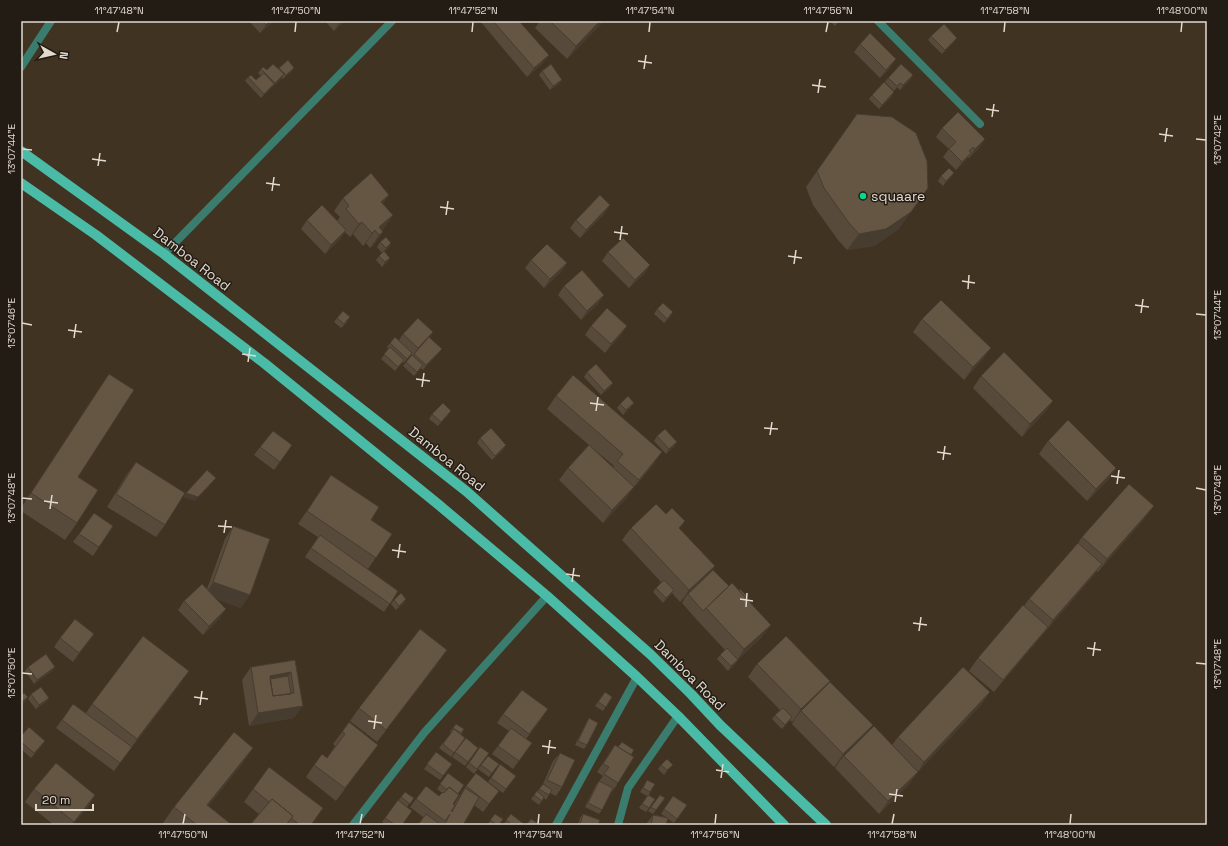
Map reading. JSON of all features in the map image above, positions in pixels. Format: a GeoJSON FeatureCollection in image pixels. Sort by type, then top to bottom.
{"type":"FeatureCollection","features":[{"type":"Feature","properties":{"kind":"main road","name":"Damboa Road"},"geometry":{"type":"LineString","coordinates":[[21,151],[164,254],[466,491],[650,654],[720,725],[826,825]]}},
{"type":"Feature","properties":{"kind":"main road"},"geometry":{"type":"LineString","coordinates":[[21,183],[96,235],[264,363],[439,505],[547,596],[678,716],[784,825]]}},
{"type":"Feature","properties":{"kind":"street"},"geometry":{"type":"LineString","coordinates":[[21,67],[51,21]]}},
{"type":"Feature","properties":{"kind":"street"},"geometry":{"type":"LineString","coordinates":[[164,254],[392,21]]}},
{"type":"Feature","properties":{"kind":"street"},"geometry":{"type":"LineString","coordinates":[[878,21],[980,124]]}},
{"type":"Feature","properties":{"kind":"street"},"geometry":{"type":"LineString","coordinates":[[353,825],[424,733],[547,596]]}},
{"type":"Feature","properties":{"kind":"street"},"geometry":{"type":"LineString","coordinates":[[556,825],[637,678]]}},
{"type":"Feature","properties":{"kind":"street"},"geometry":{"type":"LineString","coordinates":[[618,825],[628,788],[678,716]]}},
{"type":"Feature","properties":{"kind":"building"},"geometry":{"type":"Polygon","coordinates":[[[263,21],[270,21],[266,25],[263,21]]]}},
{"type":"Feature","properties":{"kind":"building"},"geometry":{"type":"Polygon","coordinates":[[[493,21],[519,21],[549,55],[534,68],[493,21]]]}},
{"type":"Feature","properties":{"kind":"building"},"geometry":{"type":"Polygon","coordinates":[[[550,21],[600,21],[576,46],[550,21]]]}},
{"type":"Feature","properties":{"kind":"building"},"geometry":{"type":"Polygon","coordinates":[[[944,24],[957,38],[945,50],[931,36],[944,24]]]}},
{"type":"Feature","properties":{"kind":"building"},"geometry":{"type":"Polygon","coordinates":[[[870,33],[896,59],[886,70],[860,44],[870,33]]]}},
{"type":"Feature","properties":{"kind":"building"},"geometry":{"type":"Polygon","coordinates":[[[288,60],[294,68],[286,75],[279,68],[288,60]]]}},
{"type":"Feature","properties":{"kind":"building"},"geometry":{"type":"Polygon","coordinates":[[[273,64],[284,74],[275,83],[261,69],[263,67],[267,70],[273,64]]]}},
{"type":"Feature","properties":{"kind":"building"},"geometry":{"type":"Polygon","coordinates":[[[551,64],[562,80],[553,86],[542,71],[551,64]]]}},
{"type":"Feature","properties":{"kind":"building"},"geometry":{"type":"Polygon","coordinates":[[[901,64],[913,75],[903,85],[900,83],[897,86],[888,78],[901,64]]]}},
{"type":"Feature","properties":{"kind":"building"},"geometry":{"type":"Polygon","coordinates":[[[264,73],[274,84],[264,94],[248,77],[251,75],[256,80],[264,73]]]}},
{"type":"Feature","properties":{"kind":"building"},"geometry":{"type":"Polygon","coordinates":[[[884,82],[894,92],[882,105],[872,95],[884,82]]]}},
{"type":"Feature","properties":{"kind":"building"},"geometry":{"type":"Polygon","coordinates":[[[958,112],[985,139],[975,149],[973,147],[969,151],[971,153],[962,162],[949,149],[956,142],[942,128],[958,112]]]}},
{"type":"Feature","properties":{"kind":"building","name":"squaare"},"geometry":{"type":"Polygon","coordinates":[[[857,114],[892,117],[916,133],[927,161],[928,188],[911,212],[886,229],[859,234],[849,223],[824,188],[817,171],[857,114]]]}},
{"type":"Feature","properties":{"kind":"building"},"geometry":{"type":"Polygon","coordinates":[[[949,168],[954,173],[946,181],[941,176],[949,168]]]}},
{"type":"Feature","properties":{"kind":"building"},"geometry":{"type":"Polygon","coordinates":[[[371,173],[389,195],[381,202],[393,215],[379,227],[383,232],[379,235],[375,230],[372,233],[362,222],[359,224],[346,209],[349,206],[343,198],[371,173]]]}},
{"type":"Feature","properties":{"kind":"building"},"geometry":{"type":"Polygon","coordinates":[[[600,195],[610,205],[586,230],[576,220],[600,195]]]}},
{"type":"Feature","properties":{"kind":"building"},"geometry":{"type":"Polygon","coordinates":[[[322,205],[346,230],[331,245],[307,220],[322,205]]]}},
{"type":"Feature","properties":{"kind":"building"},"geometry":{"type":"Polygon","coordinates":[[[386,237],[391,243],[386,248],[380,242],[386,237]]]}},
{"type":"Feature","properties":{"kind":"building"},"geometry":{"type":"Polygon","coordinates":[[[623,238],[650,265],[635,280],[608,252],[623,238]]]}},
{"type":"Feature","properties":{"kind":"building"},"geometry":{"type":"Polygon","coordinates":[[[547,244],[567,263],[550,279],[531,260],[547,244]]]}},
{"type":"Feature","properties":{"kind":"building"},"geometry":{"type":"Polygon","coordinates":[[[384,251],[390,258],[385,262],[379,256],[384,251]]]}},
{"type":"Feature","properties":{"kind":"building"},"geometry":{"type":"Polygon","coordinates":[[[582,270],[604,295],[587,311],[564,286],[582,270]]]}},
{"type":"Feature","properties":{"kind":"building"},"geometry":{"type":"Polygon","coordinates":[[[941,300],[991,348],[973,367],[922,319],[941,300]]]}},
{"type":"Feature","properties":{"kind":"building"},"geometry":{"type":"Polygon","coordinates":[[[663,303],[673,312],[667,319],[657,309],[663,303]]]}},
{"type":"Feature","properties":{"kind":"building"},"geometry":{"type":"Polygon","coordinates":[[[607,308],[627,326],[611,344],[591,326],[607,308]]]}},
{"type":"Feature","properties":{"kind":"building"},"geometry":{"type":"Polygon","coordinates":[[[343,311],[350,317],[344,324],[337,318],[343,311]]]}},
{"type":"Feature","properties":{"kind":"building"},"geometry":{"type":"Polygon","coordinates":[[[418,318],[433,332],[418,348],[403,334],[418,318]]]}},
{"type":"Feature","properties":{"kind":"building"},"geometry":{"type":"Polygon","coordinates":[[[395,337],[412,353],[407,359],[390,343],[395,337]]]}},
{"type":"Feature","properties":{"kind":"building"},"geometry":{"type":"Polygon","coordinates":[[[429,337],[442,349],[426,365],[414,354],[429,337]]]}},
{"type":"Feature","properties":{"kind":"building"},"geometry":{"type":"Polygon","coordinates":[[[390,347],[404,360],[398,367],[384,354],[390,347]]]}},
{"type":"Feature","properties":{"kind":"building"},"geometry":{"type":"Polygon","coordinates":[[[1004,352],[1053,401],[1030,424],[981,376],[1004,352]]]}},
{"type":"Feature","properties":{"kind":"building"},"geometry":{"type":"Polygon","coordinates":[[[412,355],[423,365],[417,372],[406,362],[412,355]]]}},
{"type":"Feature","properties":{"kind":"building"},"geometry":{"type":"Polygon","coordinates":[[[596,364],[613,383],[604,391],[587,372],[596,364]]]}},
{"type":"Feature","properties":{"kind":"building"},"geometry":{"type":"Polygon","coordinates":[[[109,374],[134,390],[78,477],[98,490],[77,523],[31,493],[109,374]]]}},
{"type":"Feature","properties":{"kind":"building"},"geometry":{"type":"Polygon","coordinates":[[[573,375],[662,452],[639,480],[617,461],[623,454],[556,396],[573,375]]]}},
{"type":"Feature","properties":{"kind":"building"},"geometry":{"type":"Polygon","coordinates":[[[628,396],[634,403],[626,410],[620,404],[628,396]]]}},
{"type":"Feature","properties":{"kind":"building"},"geometry":{"type":"Polygon","coordinates":[[[443,403],[451,411],[441,422],[432,414],[443,403]]]}},
{"type":"Feature","properties":{"kind":"building"},"geometry":{"type":"Polygon","coordinates":[[[1068,420],[1116,468],[1096,489],[1048,441],[1068,420]]]}},
{"type":"Feature","properties":{"kind":"building"},"geometry":{"type":"Polygon","coordinates":[[[491,428],[506,445],[495,456],[480,438],[491,428]]]}},
{"type":"Feature","properties":{"kind":"building"},"geometry":{"type":"Polygon","coordinates":[[[665,429],[677,442],[669,449],[657,436],[665,429]]]}},
{"type":"Feature","properties":{"kind":"building"},"geometry":{"type":"Polygon","coordinates":[[[273,431],[292,445],[280,462],[260,447],[273,431]]]}},
{"type":"Feature","properties":{"kind":"building"},"geometry":{"type":"Polygon","coordinates":[[[589,445],[634,487],[612,510],[568,468],[589,445]]]}},
{"type":"Feature","properties":{"kind":"building"},"geometry":{"type":"Polygon","coordinates":[[[136,462],[185,493],[165,525],[116,494],[136,462]]]}},
{"type":"Feature","properties":{"kind":"building"},"geometry":{"type":"Polygon","coordinates":[[[207,470],[216,478],[198,497],[186,493],[207,470]]]}},
{"type":"Feature","properties":{"kind":"building"},"geometry":{"type":"Polygon","coordinates":[[[331,475],[379,507],[371,520],[392,534],[376,558],[307,511],[331,475]]]}},
{"type":"Feature","properties":{"kind":"building"},"geometry":{"type":"Polygon","coordinates":[[[1129,484],[1154,506],[1107,559],[1082,537],[1129,484]]]}},
{"type":"Feature","properties":{"kind":"building"},"geometry":{"type":"Polygon","coordinates":[[[656,504],[666,514],[672,508],[685,521],[679,528],[715,566],[689,590],[631,528],[656,504]]]}},
{"type":"Feature","properties":{"kind":"building"},"geometry":{"type":"Polygon","coordinates":[[[94,513],[113,526],[99,547],[79,534],[94,513]]]}},
{"type":"Feature","properties":{"kind":"building"},"geometry":{"type":"Polygon","coordinates":[[[233,526],[270,539],[250,595],[213,582],[233,526]]]}},
{"type":"Feature","properties":{"kind":"building"},"geometry":{"type":"Polygon","coordinates":[[[320,535],[398,591],[390,604],[311,548],[320,535]]]}},
{"type":"Feature","properties":{"kind":"building"},"geometry":{"type":"Polygon","coordinates":[[[1078,543],[1102,564],[1053,620],[1029,599],[1078,543]]]}},
{"type":"Feature","properties":{"kind":"building"},"geometry":{"type":"Polygon","coordinates":[[[713,570],[729,586],[703,611],[688,594],[713,570]]]}},
{"type":"Feature","properties":{"kind":"building"},"geometry":{"type":"Polygon","coordinates":[[[664,580],[674,590],[666,598],[656,588],[664,580]]]}},
{"type":"Feature","properties":{"kind":"building"},"geometry":{"type":"Polygon","coordinates":[[[732,583],[771,625],[744,649],[706,608],[732,583]]]}},
{"type":"Feature","properties":{"kind":"building"},"geometry":{"type":"Polygon","coordinates":[[[202,584],[226,609],[209,626],[184,601],[202,584]]]}},
{"type":"Feature","properties":{"kind":"building"},"geometry":{"type":"Polygon","coordinates":[[[740,589],[748,597],[746,598],[739,591],[740,589]]]}},
{"type":"Feature","properties":{"kind":"building"},"geometry":{"type":"Polygon","coordinates":[[[401,593],[406,599],[399,606],[394,600],[401,593]]]}},
{"type":"Feature","properties":{"kind":"building"},"geometry":{"type":"Polygon","coordinates":[[[1023,605],[1048,627],[1003,680],[978,658],[1023,605]]]}},
{"type":"Feature","properties":{"kind":"building"},"geometry":{"type":"Polygon","coordinates":[[[75,619],[94,634],[79,653],[60,638],[75,619]]]}},
{"type":"Feature","properties":{"kind":"building"},"geometry":{"type":"Polygon","coordinates":[[[420,629],[447,650],[386,730],[359,708],[420,629]]]}},
{"type":"Feature","properties":{"kind":"building"},"geometry":{"type":"Polygon","coordinates":[[[143,636],[189,671],[137,739],[92,704],[143,636]]]}},
{"type":"Feature","properties":{"kind":"building"},"geometry":{"type":"Polygon","coordinates":[[[786,636],[830,681],[801,709],[757,664],[786,636]]]}},
{"type":"Feature","properties":{"kind":"building"},"geometry":{"type":"Polygon","coordinates":[[[727,648],[738,660],[731,666],[720,655],[727,648]]]}},
{"type":"Feature","properties":{"kind":"building"},"geometry":{"type":"Polygon","coordinates":[[[46,654],[55,667],[37,680],[28,667],[46,654]]]}},
{"type":"Feature","properties":{"kind":"building"},"geometry":{"type":"Polygon","coordinates":[[[295,660],[303,706],[258,713],[251,667],[295,660]],[[291,672],[270,676],[273,696],[294,693],[291,672]]]}},
{"type":"Feature","properties":{"kind":"building"},"geometry":{"type":"Polygon","coordinates":[[[963,667],[990,692],[924,762],[898,737],[963,667]]]}},
{"type":"Feature","properties":{"kind":"building"},"geometry":{"type":"Polygon","coordinates":[[[288,676],[291,694],[273,696],[270,679],[288,676]]]}},
{"type":"Feature","properties":{"kind":"building"},"geometry":{"type":"Polygon","coordinates":[[[830,682],[873,725],[843,754],[801,711],[830,682]]]}},
{"type":"Feature","properties":{"kind":"building"},"geometry":{"type":"Polygon","coordinates":[[[41,687],[49,698],[39,705],[31,694],[41,687]]]}},
{"type":"Feature","properties":{"kind":"building"},"geometry":{"type":"Polygon","coordinates":[[[522,690],[548,709],[529,734],[503,714],[522,690]]]}},
{"type":"Feature","properties":{"kind":"building"},"geometry":{"type":"Polygon","coordinates":[[[605,692],[612,697],[606,707],[598,702],[605,692]]]}},
{"type":"Feature","properties":{"kind":"building"},"geometry":{"type":"Polygon","coordinates":[[[24,693],[28,697],[21,702],[21,695],[24,693]]]}},
{"type":"Feature","properties":{"kind":"building"},"geometry":{"type":"Polygon","coordinates":[[[73,704],[132,747],[120,763],[62,720],[73,704]]]}},
{"type":"Feature","properties":{"kind":"building"},"geometry":{"type":"Polygon","coordinates":[[[783,708],[792,717],[785,725],[775,715],[783,708]]]}},
{"type":"Feature","properties":{"kind":"building"},"geometry":{"type":"Polygon","coordinates":[[[589,718],[598,723],[587,745],[578,741],[589,718]]]}},
{"type":"Feature","properties":{"kind":"building"},"geometry":{"type":"Polygon","coordinates":[[[349,722],[378,745],[345,788],[314,765],[322,754],[327,758],[345,734],[342,732],[349,722]]]}},
{"type":"Feature","properties":{"kind":"building"},"geometry":{"type":"Polygon","coordinates":[[[456,724],[464,729],[461,733],[453,728],[456,724]]]}},
{"type":"Feature","properties":{"kind":"building"},"geometry":{"type":"Polygon","coordinates":[[[874,726],[918,772],[888,801],[844,756],[874,726]]]}},
{"type":"Feature","properties":{"kind":"building"},"geometry":{"type":"Polygon","coordinates":[[[29,727],[45,741],[34,753],[21,742],[21,736],[29,727]]]}},
{"type":"Feature","properties":{"kind":"building"},"geometry":{"type":"Polygon","coordinates":[[[511,728],[532,743],[519,761],[498,746],[511,728]]]}},
{"type":"Feature","properties":{"kind":"building"},"geometry":{"type":"Polygon","coordinates":[[[454,729],[465,738],[454,753],[443,744],[454,729]]]}},
{"type":"Feature","properties":{"kind":"building"},"geometry":{"type":"Polygon","coordinates":[[[234,732],[253,748],[207,805],[232,825],[197,825],[174,807],[234,732]]]}},
{"type":"Feature","properties":{"kind":"building"},"geometry":{"type":"Polygon","coordinates":[[[466,738],[478,748],[468,762],[455,752],[466,738]]]}},
{"type":"Feature","properties":{"kind":"building"},"geometry":{"type":"Polygon","coordinates":[[[622,742],[634,750],[631,755],[618,747],[622,742]]]}},
{"type":"Feature","properties":{"kind":"building"},"geometry":{"type":"Polygon","coordinates":[[[615,745],[634,757],[618,783],[604,774],[609,767],[603,764],[615,745]]]}},
{"type":"Feature","properties":{"kind":"building"},"geometry":{"type":"Polygon","coordinates":[[[480,747],[489,753],[477,769],[469,763],[480,747]]]}},
{"type":"Feature","properties":{"kind":"building"},"geometry":{"type":"Polygon","coordinates":[[[436,752],[452,764],[443,776],[427,764],[436,752]]]}},
{"type":"Feature","properties":{"kind":"building"},"geometry":{"type":"Polygon","coordinates":[[[560,753],[575,760],[562,787],[547,780],[560,753]]]}},
{"type":"Feature","properties":{"kind":"building"},"geometry":{"type":"Polygon","coordinates":[[[488,756],[499,764],[492,773],[481,765],[488,756]]]}},
{"type":"Feature","properties":{"kind":"building"},"geometry":{"type":"Polygon","coordinates":[[[667,759],[673,765],[667,770],[661,765],[667,759]]]}},
{"type":"Feature","properties":{"kind":"building"},"geometry":{"type":"Polygon","coordinates":[[[56,763],[95,795],[74,822],[34,789],[56,763]]]}},
{"type":"Feature","properties":{"kind":"building"},"geometry":{"type":"Polygon","coordinates":[[[500,764],[516,776],[506,789],[491,778],[500,764]]]}},
{"type":"Feature","properties":{"kind":"building"},"geometry":{"type":"Polygon","coordinates":[[[269,767],[323,808],[311,825],[300,825],[291,818],[293,816],[272,799],[269,802],[253,789],[269,767]]]}},
{"type":"Feature","properties":{"kind":"building"},"geometry":{"type":"Polygon","coordinates":[[[448,773],[464,785],[458,794],[449,787],[447,790],[440,784],[448,773]]]}},
{"type":"Feature","properties":{"kind":"building"},"geometry":{"type":"Polygon","coordinates":[[[476,773],[499,791],[489,804],[466,786],[476,773]]]}},
{"type":"Feature","properties":{"kind":"building"},"geometry":{"type":"Polygon","coordinates":[[[647,780],[655,784],[650,792],[643,788],[647,780]]]}},
{"type":"Feature","properties":{"kind":"building"},"geometry":{"type":"Polygon","coordinates":[[[599,781],[613,788],[602,810],[588,803],[599,781]]]}},
{"type":"Feature","properties":{"kind":"building"},"geometry":{"type":"Polygon","coordinates":[[[543,784],[552,790],[549,795],[539,789],[543,784]]]}},
{"type":"Feature","properties":{"kind":"building"},"geometry":{"type":"Polygon","coordinates":[[[426,786],[439,796],[449,787],[459,795],[453,804],[455,806],[451,811],[452,812],[465,788],[479,797],[463,825],[448,825],[445,824],[450,814],[445,821],[416,799],[426,786]]]}},
{"type":"Feature","properties":{"kind":"building"},"geometry":{"type":"Polygon","coordinates":[[[537,791],[544,797],[542,801],[534,795],[537,791]]]}},
{"type":"Feature","properties":{"kind":"building"},"geometry":{"type":"Polygon","coordinates":[[[405,792],[414,798],[410,804],[401,797],[405,792]]]}},
{"type":"Feature","properties":{"kind":"building"},"geometry":{"type":"Polygon","coordinates":[[[648,795],[655,799],[649,808],[642,804],[648,795]]]}},
{"type":"Feature","properties":{"kind":"building"},"geometry":{"type":"Polygon","coordinates":[[[660,795],[665,798],[656,810],[651,807],[660,795]]]}},
{"type":"Feature","properties":{"kind":"building"},"geometry":{"type":"Polygon","coordinates":[[[673,796],[687,805],[677,819],[664,809],[673,796]]]}},
{"type":"Feature","properties":{"kind":"building"},"geometry":{"type":"Polygon","coordinates":[[[272,799],[293,816],[286,825],[250,825],[272,799]]]}},
{"type":"Feature","properties":{"kind":"building"},"geometry":{"type":"Polygon","coordinates":[[[398,800],[412,811],[402,825],[395,825],[385,818],[398,800]]]}},
{"type":"Feature","properties":{"kind":"building"},"geometry":{"type":"Polygon","coordinates":[[[426,814],[441,825],[418,825],[426,814]]]}},
{"type":"Feature","properties":{"kind":"building"},"geometry":{"type":"Polygon","coordinates":[[[495,814],[503,819],[499,825],[490,820],[495,814]]]}},
{"type":"Feature","properties":{"kind":"building"},"geometry":{"type":"Polygon","coordinates":[[[511,814],[524,825],[512,825],[506,820],[511,814]]]}},
{"type":"Feature","properties":{"kind":"building"},"geometry":{"type":"Polygon","coordinates":[[[583,814],[600,820],[598,825],[580,825],[583,814]]]}},
{"type":"Feature","properties":{"kind":"building"},"geometry":{"type":"Polygon","coordinates":[[[653,815],[668,818],[666,825],[651,825],[653,815]]]}},
{"type":"Feature","properties":{"kind":"building"},"geometry":{"type":"Polygon","coordinates":[[[531,819],[539,824],[539,825],[526,825],[531,819]]]}},
{"type":"Feature","properties":{"kind":"place","name":"squaare"},"geometry":{"type":"Point","coordinates":[863,196]}}]}
